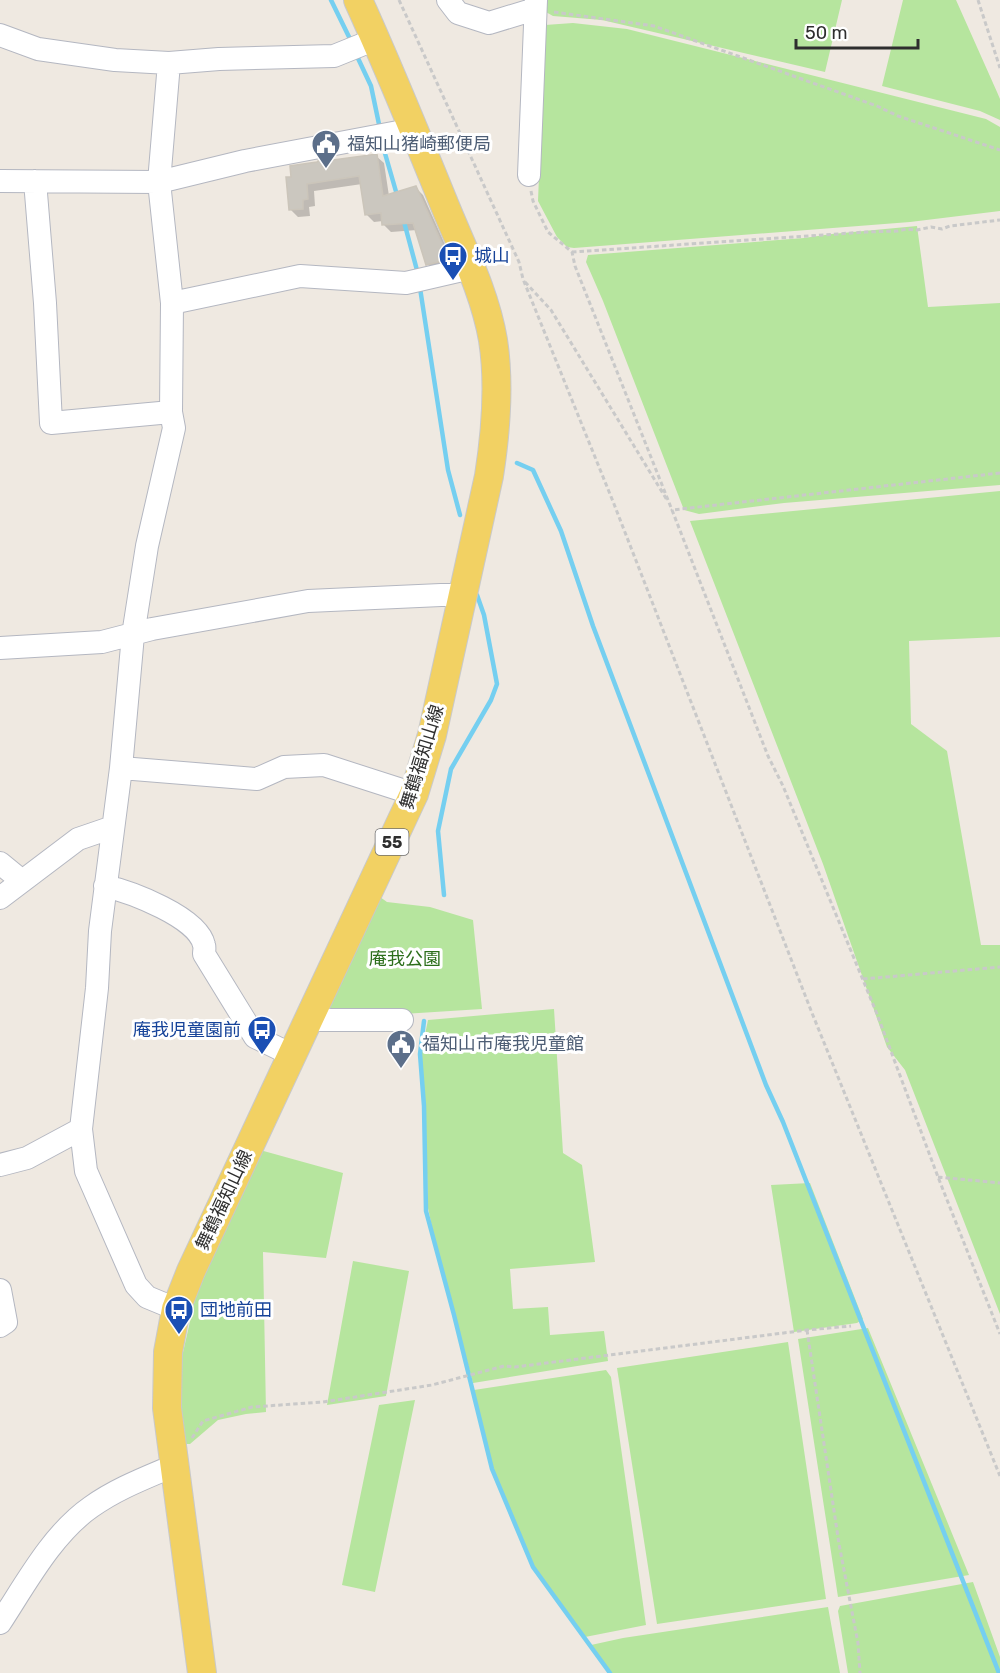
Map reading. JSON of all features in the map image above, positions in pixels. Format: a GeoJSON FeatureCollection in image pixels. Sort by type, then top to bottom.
{"type":"FeatureCollection","features":[{"type":"Feature","properties":{"kind":"main road","name":"舞鶴福知山線"},"geometry":{"type":"LineString","coordinates":[[202,1673],[167,1408],[168,1352],[176,1309],[190,1271],[414,794],[432,735],[463,595],[489,476],[496,423],[497,384],[493,339],[483,299],[414,129],[358,0]]}},
{"type":"Feature","properties":{"kind":"street"},"geometry":{"type":"LineString","coordinates":[[448,0],[458,13],[489,23],[536,4],[529,175]]}},
{"type":"Feature","properties":{"kind":"street"},"geometry":{"type":"LineString","coordinates":[[0,35],[38,49],[115,60],[169,63],[219,59],[334,56],[376,39]]}},
{"type":"Feature","properties":{"kind":"street"},"geometry":{"type":"LineString","coordinates":[[169,63],[159,182],[172,303],[171,412],[174,428],[147,546],[133,635],[121,768],[100,931],[96,999],[81,1129],[86,1171],[136,1284],[147,1297],[176,1309]]}},
{"type":"Feature","properties":{"kind":"street"},"geometry":{"type":"LineString","coordinates":[[0,181],[159,182],[245,161],[414,129]]}},
{"type":"Feature","properties":{"kind":"street"},"geometry":{"type":"LineString","coordinates":[[34,181],[45,303],[51,423],[171,412]]}},
{"type":"Feature","properties":{"kind":"street"},"geometry":{"type":"LineString","coordinates":[[172,303],[300,276],[406,283],[471,268]]}},
{"type":"Feature","properties":{"kind":"street"},"geometry":{"type":"LineString","coordinates":[[0,648],[102,642],[152,629],[308,601],[463,595]]}},
{"type":"Feature","properties":{"kind":"street"},"geometry":{"type":"LineString","coordinates":[[121,768],[257,779],[284,767],[324,765],[414,794]]}},
{"type":"Feature","properties":{"kind":"street"},"geometry":{"type":"LineString","coordinates":[[0,898],[78,839],[113,827]]}},
{"type":"Feature","properties":{"kind":"street"},"geometry":{"type":"LineString","coordinates":[[0,863],[22,881]]}},
{"type":"Feature","properties":{"kind":"street"},"geometry":{"type":"LineString","coordinates":[[105,886],[125,891],[163,908],[194,928],[204,944],[204,954],[255,1037],[292,1055]]}},
{"type":"Feature","properties":{"kind":"street"},"geometry":{"type":"LineString","coordinates":[[308,1020],[402,1020]]}},
{"type":"Feature","properties":{"kind":"street"},"geometry":{"type":"LineString","coordinates":[[0,1165],[27,1158],[81,1129]]}},
{"type":"Feature","properties":{"kind":"street"},"geometry":{"type":"LineString","coordinates":[[0,1290],[6,1322],[0,1326]]}},
{"type":"Feature","properties":{"kind":"street"},"geometry":{"type":"LineString","coordinates":[[0,1623],[48,1551],[62,1533],[89,1508],[118,1490],[174,1466]]}},
{"type":"Feature","properties":{"kind":"path"},"geometry":{"type":"LineString","coordinates":[[399,0],[519,262],[523,279],[614,504],[812,1013],[1000,1476]]}},
{"type":"Feature","properties":{"kind":"path"},"geometry":{"type":"LineString","coordinates":[[978,0],[1000,68]]}},
{"type":"Feature","properties":{"kind":"path"},"geometry":{"type":"LineString","coordinates":[[536,4],[654,26],[877,106],[898,116],[1000,150]]}},
{"type":"Feature","properties":{"kind":"path"},"geometry":{"type":"LineString","coordinates":[[529,175],[532,201],[548,232],[572,252],[575,266],[768,756],[783,786],[878,1014],[938,1178],[1000,1334]]}},
{"type":"Feature","properties":{"kind":"path"},"geometry":{"type":"LineString","coordinates":[[572,252],[917,230],[931,227],[942,229],[1000,220]]}},
{"type":"Feature","properties":{"kind":"path"},"geometry":{"type":"LineString","coordinates":[[523,279],[550,310],[672,510]]}},
{"type":"Feature","properties":{"kind":"path"},"geometry":{"type":"LineString","coordinates":[[672,510],[1000,473]]}},
{"type":"Feature","properties":{"kind":"path"},"geometry":{"type":"LineString","coordinates":[[863,979],[1000,967]]}},
{"type":"Feature","properties":{"kind":"path"},"geometry":{"type":"LineString","coordinates":[[938,1178],[1000,1183]]}},
{"type":"Feature","properties":{"kind":"path"},"geometry":{"type":"LineString","coordinates":[[192,1439],[203,1421],[252,1407],[323,1402],[421,1386],[504,1366],[515,1367],[851,1326]]}},
{"type":"Feature","properties":{"kind":"path"},"geometry":{"type":"LineString","coordinates":[[807,1330],[839,1544],[858,1643],[860,1673]]}},
{"type":"Feature","properties":{"kind":"green space"},"geometry":{"type":"Polygon","coordinates":[[[544,0],[842,0],[825,72],[602,20],[553,16],[544,11],[544,0]]]}},
{"type":"Feature","properties":{"kind":"green space"},"geometry":{"type":"Polygon","coordinates":[[[903,0],[956,0],[1000,99],[1000,120],[980,111],[882,86],[903,0]]]}},
{"type":"Feature","properties":{"kind":"green space"},"geometry":{"type":"Polygon","coordinates":[[[573,23],[627,29],[986,119],[1000,127],[1000,211],[910,222],[567,247],[557,237],[538,201],[545,25],[573,23]]]}},
{"type":"Feature","properties":{"kind":"green space"},"geometry":{"type":"Polygon","coordinates":[[[917,226],[928,307],[1000,303],[1000,485],[784,503],[699,514],[684,510],[586,262],[588,255],[804,238],[917,226]]]}},
{"type":"Feature","properties":{"kind":"green space"},"geometry":{"type":"Polygon","coordinates":[[[1000,491],[1000,637],[909,641],[911,724],[947,751],[981,945],[1000,945],[1000,1314],[905,1070],[887,1047],[823,864],[690,521],[1000,491]]]}},
{"type":"Feature","properties":{"kind":"green space","name":"庵我公園"},"geometry":{"type":"Polygon","coordinates":[[[373,892],[387,902],[430,907],[473,920],[482,1009],[387,1015],[319,1015],[373,892]]]}},
{"type":"Feature","properties":{"kind":"green space"},"geometry":{"type":"Polygon","coordinates":[[[554,1009],[563,1153],[582,1165],[595,1262],[510,1269],[513,1309],[548,1307],[550,1335],[604,1331],[608,1361],[473,1383],[428,1208],[421,1054],[428,1020],[554,1009]]]}},
{"type":"Feature","properties":{"kind":"green space"},"geometry":{"type":"Polygon","coordinates":[[[260,1150],[343,1173],[326,1258],[263,1252],[266,1412],[218,1420],[190,1444],[183,1444],[179,1378],[200,1277],[260,1150]]]}},
{"type":"Feature","properties":{"kind":"green space"},"geometry":{"type":"Polygon","coordinates":[[[810,1183],[863,1319],[857,1323],[794,1332],[771,1185],[810,1183]]]}},
{"type":"Feature","properties":{"kind":"green space"},"geometry":{"type":"Polygon","coordinates":[[[353,1261],[409,1271],[386,1396],[327,1405],[353,1261]]]}},
{"type":"Feature","properties":{"kind":"green space"},"geometry":{"type":"Polygon","coordinates":[[[868,1328],[969,1575],[838,1597],[798,1339],[868,1328]]]}},
{"type":"Feature","properties":{"kind":"green space"},"geometry":{"type":"Polygon","coordinates":[[[788,1342],[826,1599],[657,1624],[617,1368],[788,1342]]]}},
{"type":"Feature","properties":{"kind":"green space"},"geometry":{"type":"Polygon","coordinates":[[[606,1370],[611,1377],[646,1625],[585,1637],[533,1566],[520,1539],[493,1468],[474,1390],[606,1370]]]}},
{"type":"Feature","properties":{"kind":"green space"},"geometry":{"type":"Polygon","coordinates":[[[415,1400],[375,1592],[342,1585],[379,1405],[415,1400]]]}},
{"type":"Feature","properties":{"kind":"green space"},"geometry":{"type":"Polygon","coordinates":[[[973,1582],[1000,1657],[1000,1673],[848,1673],[838,1611],[840,1606],[973,1582]]]}},
{"type":"Feature","properties":{"kind":"green space"},"geometry":{"type":"Polygon","coordinates":[[[828,1607],[840,1673],[612,1673],[591,1645],[623,1638],[828,1607]]]}},
{"type":"Feature","properties":{"kind":"building"},"geometry":{"type":"Polygon","coordinates":[[[377,154],[383,196],[416,186],[449,259],[426,265],[413,223],[382,225],[381,213],[365,215],[359,176],[307,184],[308,199],[303,200],[303,209],[289,210],[286,177],[291,177],[290,166],[377,154]]]}},
{"type":"Feature","properties":{"kind":"waterway"},"geometry":{"type":"LineString","coordinates":[[331,0],[351,41]]}},
{"type":"Feature","properties":{"kind":"waterway"},"geometry":{"type":"LineString","coordinates":[[356,54],[371,86],[380,129]]}},
{"type":"Feature","properties":{"kind":"waterway"},"geometry":{"type":"LineString","coordinates":[[382,143],[397,195]]}},
{"type":"Feature","properties":{"kind":"waterway"},"geometry":{"type":"LineString","coordinates":[[403,218],[418,274]]}},
{"type":"Feature","properties":{"kind":"waterway"},"geometry":{"type":"LineString","coordinates":[[420,288],[448,470],[460,515]]}},
{"type":"Feature","properties":{"kind":"waterway"},"geometry":{"type":"LineString","coordinates":[[517,463],[533,470],[561,531],[593,626],[766,1085],[783,1122],[999,1673]]}},
{"type":"Feature","properties":{"kind":"waterway"},"geometry":{"type":"LineString","coordinates":[[444,895],[438,831],[451,769],[491,700],[497,684],[484,615],[477,595]]}},
{"type":"Feature","properties":{"kind":"waterway"},"geometry":{"type":"LineString","coordinates":[[424,1021],[420,1054],[424,1106],[426,1211],[492,1469],[533,1567],[610,1673]]}},
{"type":"Feature","properties":{"kind":"place","name":"福知山猪崎郵便局"},"geometry":{"type":"Point","coordinates":[326,170]}},
{"type":"Feature","properties":{"kind":"place","name":"城山"},"geometry":{"type":"Point","coordinates":[453,282]}},
{"type":"Feature","properties":{"kind":"place","name":"庵我児童園前"},"geometry":{"type":"Point","coordinates":[262,1056]}},
{"type":"Feature","properties":{"kind":"place","name":"福知山市庵我児童館"},"geometry":{"type":"Point","coordinates":[401,1070]}},
{"type":"Feature","properties":{"kind":"place","name":"団地前田"},"geometry":{"type":"Point","coordinates":[179,1336]}}]}
